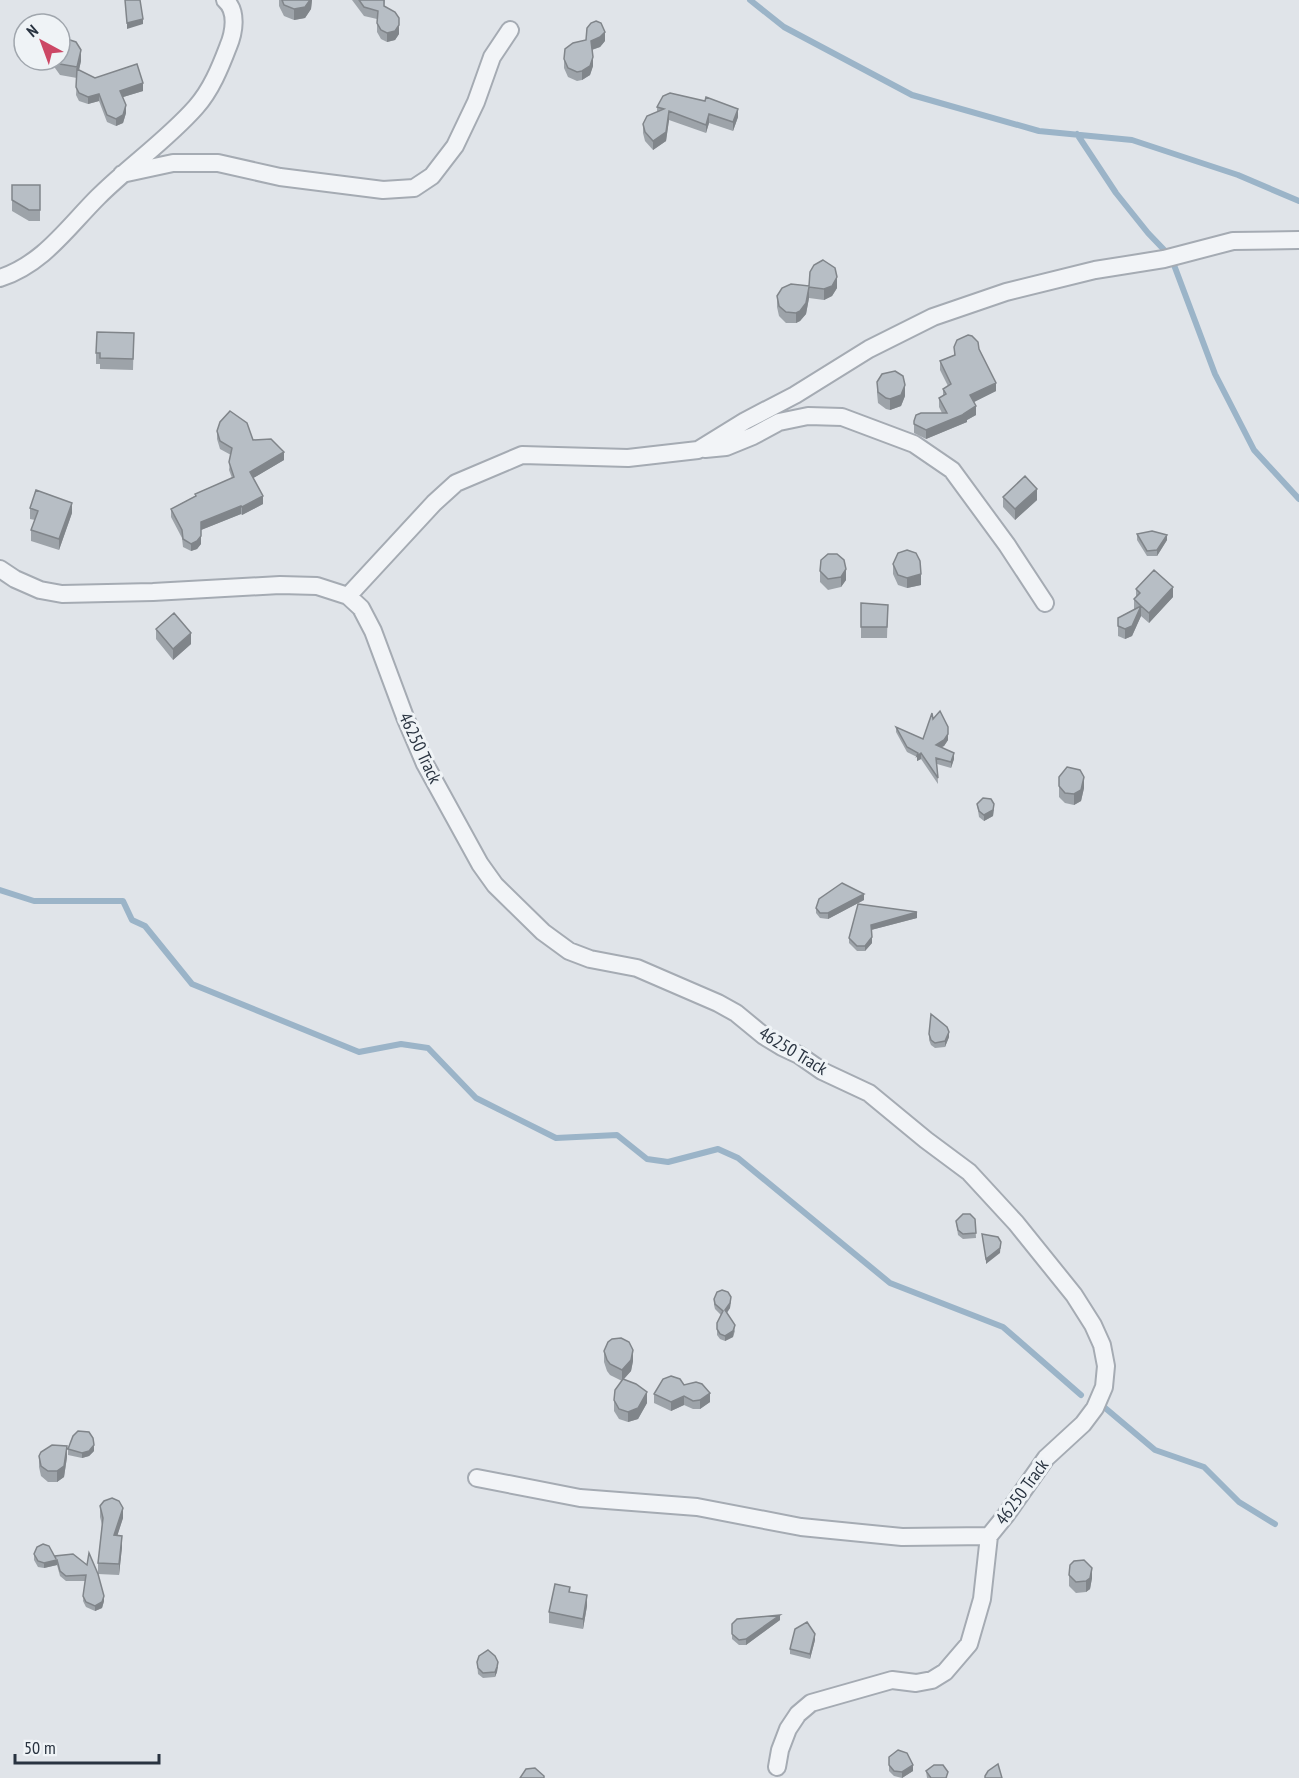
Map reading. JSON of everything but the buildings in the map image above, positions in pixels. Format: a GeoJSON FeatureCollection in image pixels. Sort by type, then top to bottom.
{"type":"FeatureCollection","features":[{"type":"Feature","properties":{"kind":"street"},"geometry":{"type":"LineString","coordinates":[[0,278],[29,265],[45,253],[98,197],[196,106],[207,92],[220,68],[233,31],[234,18],[230,4],[225,0]]}},
{"type":"Feature","properties":{"kind":"street"},"geometry":{"type":"LineString","coordinates":[[122,174],[173,163],[218,163],[280,177],[383,190],[414,188],[432,176],[454,146],[477,102],[492,57],[510,30]]}},
{"type":"Feature","properties":{"kind":"street"},"geometry":{"type":"LineString","coordinates":[[698,450],[745,421],[795,395],[869,349],[933,317],[1017,289],[1095,270],[1172,257],[1233,240],[1299,240]]}},
{"type":"Feature","properties":{"kind":"street"},"geometry":{"type":"LineString","coordinates":[[0,569],[15,579],[40,590],[62,594],[280,585],[317,586],[348,596],[434,503],[456,483],[477,472],[522,455],[628,458],[726,447],[779,422],[808,416],[842,417],[914,444],[952,470],[1007,545],[1045,603]]}},
{"type":"Feature","properties":{"kind":"street","name":"46250 Track"},"geometry":{"type":"LineString","coordinates":[[348,596],[361,608],[373,631],[425,764],[480,864],[495,885],[543,932],[569,951],[590,959],[637,968],[718,1004],[736,1014],[764,1036],[799,1055],[822,1071],[869,1092],[926,1140],[969,1172],[1016,1223],[1074,1295],[1093,1325],[1102,1346],[1106,1366],[1104,1387],[1095,1408],[1083,1424],[1041,1464],[989,1536],[982,1599],[969,1644],[957,1660],[945,1672],[932,1680],[916,1683],[892,1680],[811,1703],[798,1713],[788,1729],[780,1750],[777,1767]]}},
{"type":"Feature","properties":{"kind":"street"},"geometry":{"type":"LineString","coordinates":[[477,1478],[580,1498],[697,1507],[801,1527],[902,1537],[989,1536]]}},
{"type":"Feature","properties":{"kind":"waterway"},"geometry":{"type":"LineString","coordinates":[[750,0],[784,27],[912,95],[1039,131],[1132,140],[1238,175],[1299,201]]}},
{"type":"Feature","properties":{"kind":"waterway"},"geometry":{"type":"LineString","coordinates":[[1077,134],[1116,193],[1148,233],[1171,257],[1215,374],[1254,450],[1299,499]]}},
{"type":"Feature","properties":{"kind":"waterway"},"geometry":{"type":"LineString","coordinates":[[0,890],[34,901],[123,901],[132,920],[145,926],[192,984],[359,1052],[401,1044],[428,1048],[476,1098],[556,1138],[617,1135],[647,1159],[668,1162],[718,1149],[738,1158],[890,1283],[1003,1327],[1081,1395]]}},
{"type":"Feature","properties":{"kind":"waterway"},"geometry":{"type":"LineString","coordinates":[[1104,1407],[1155,1450],[1204,1467],[1239,1502],[1275,1524]]}}]}
